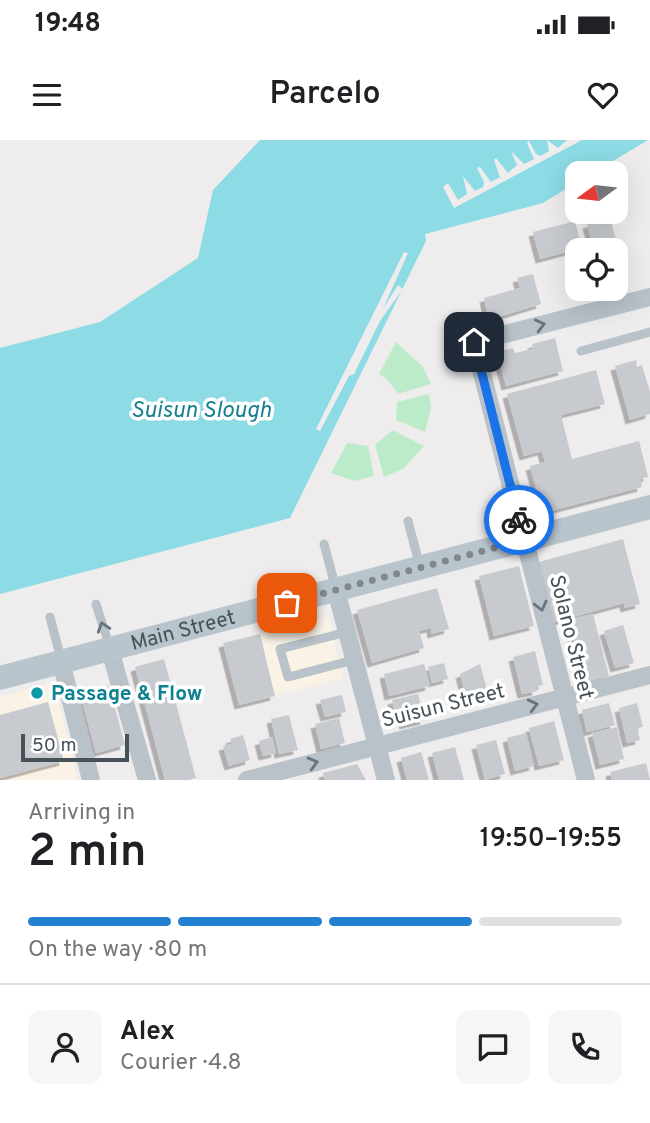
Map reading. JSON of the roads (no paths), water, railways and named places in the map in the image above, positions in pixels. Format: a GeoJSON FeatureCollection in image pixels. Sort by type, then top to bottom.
{"type":"FeatureCollection","features":[{"type":"Feature","properties":{"kind":"main road","name":"Main Street"},"geometry":{"type":"LineString","coordinates":[[0,678],[650,507]]}},
{"type":"Feature","properties":{"kind":"street","name":"Solano Street"},"geometry":{"type":"LineString","coordinates":[[586,780],[474,342],[649,301]]}},
{"type":"Feature","properties":{"kind":"street"},"geometry":{"type":"LineString","coordinates":[[336,590],[386,780]]}},
{"type":"Feature","properties":{"kind":"street"},"geometry":{"type":"LineString","coordinates":[[110,650],[146,780]]}},
{"type":"Feature","properties":{"kind":"street"},"geometry":{"type":"LineString","coordinates":[[61,662],[91,780]]}},
{"type":"Feature","properties":{"kind":"street","name":"Suisun Street"},"geometry":{"type":"LineString","coordinates":[[247,780],[650,675]]}},
{"type":"Feature","properties":{"kind":"lane"},"geometry":{"type":"LineString","coordinates":[[581,351],[650,332]]}},
{"type":"Feature","properties":{"kind":"lane"},"geometry":{"type":"LineString","coordinates":[[408,521],[420,568]]}},
{"type":"Feature","properties":{"kind":"lane"},"geometry":{"type":"LineString","coordinates":[[324,544],[336,590]]}},
{"type":"Feature","properties":{"kind":"lane"},"geometry":{"type":"LineString","coordinates":[[96,604],[110,650]]}},
{"type":"Feature","properties":{"kind":"lane"},"geometry":{"type":"LineString","coordinates":[[50,617],[61,662]]}},
{"type":"Feature","properties":{"kind":"lane"},"geometry":{"type":"LineString","coordinates":[[347,632],[280,649],[288,677],[354,660]]}},
{"type":"Feature","properties":{"kind":"water","name":"Suisun Slough"},"geometry":{"type":"Polygon","coordinates":[[[260,140],[648,140],[613,161],[565,161],[565,189],[543,203],[425,234],[426,241],[290,518],[0,594],[0,348],[100,322],[198,258],[213,190],[260,140]]]}},
{"type":"Feature","properties":{"kind":"place","name":"Passage & Flow"},"geometry":{"type":"Point","coordinates":[37,693]}}]}
